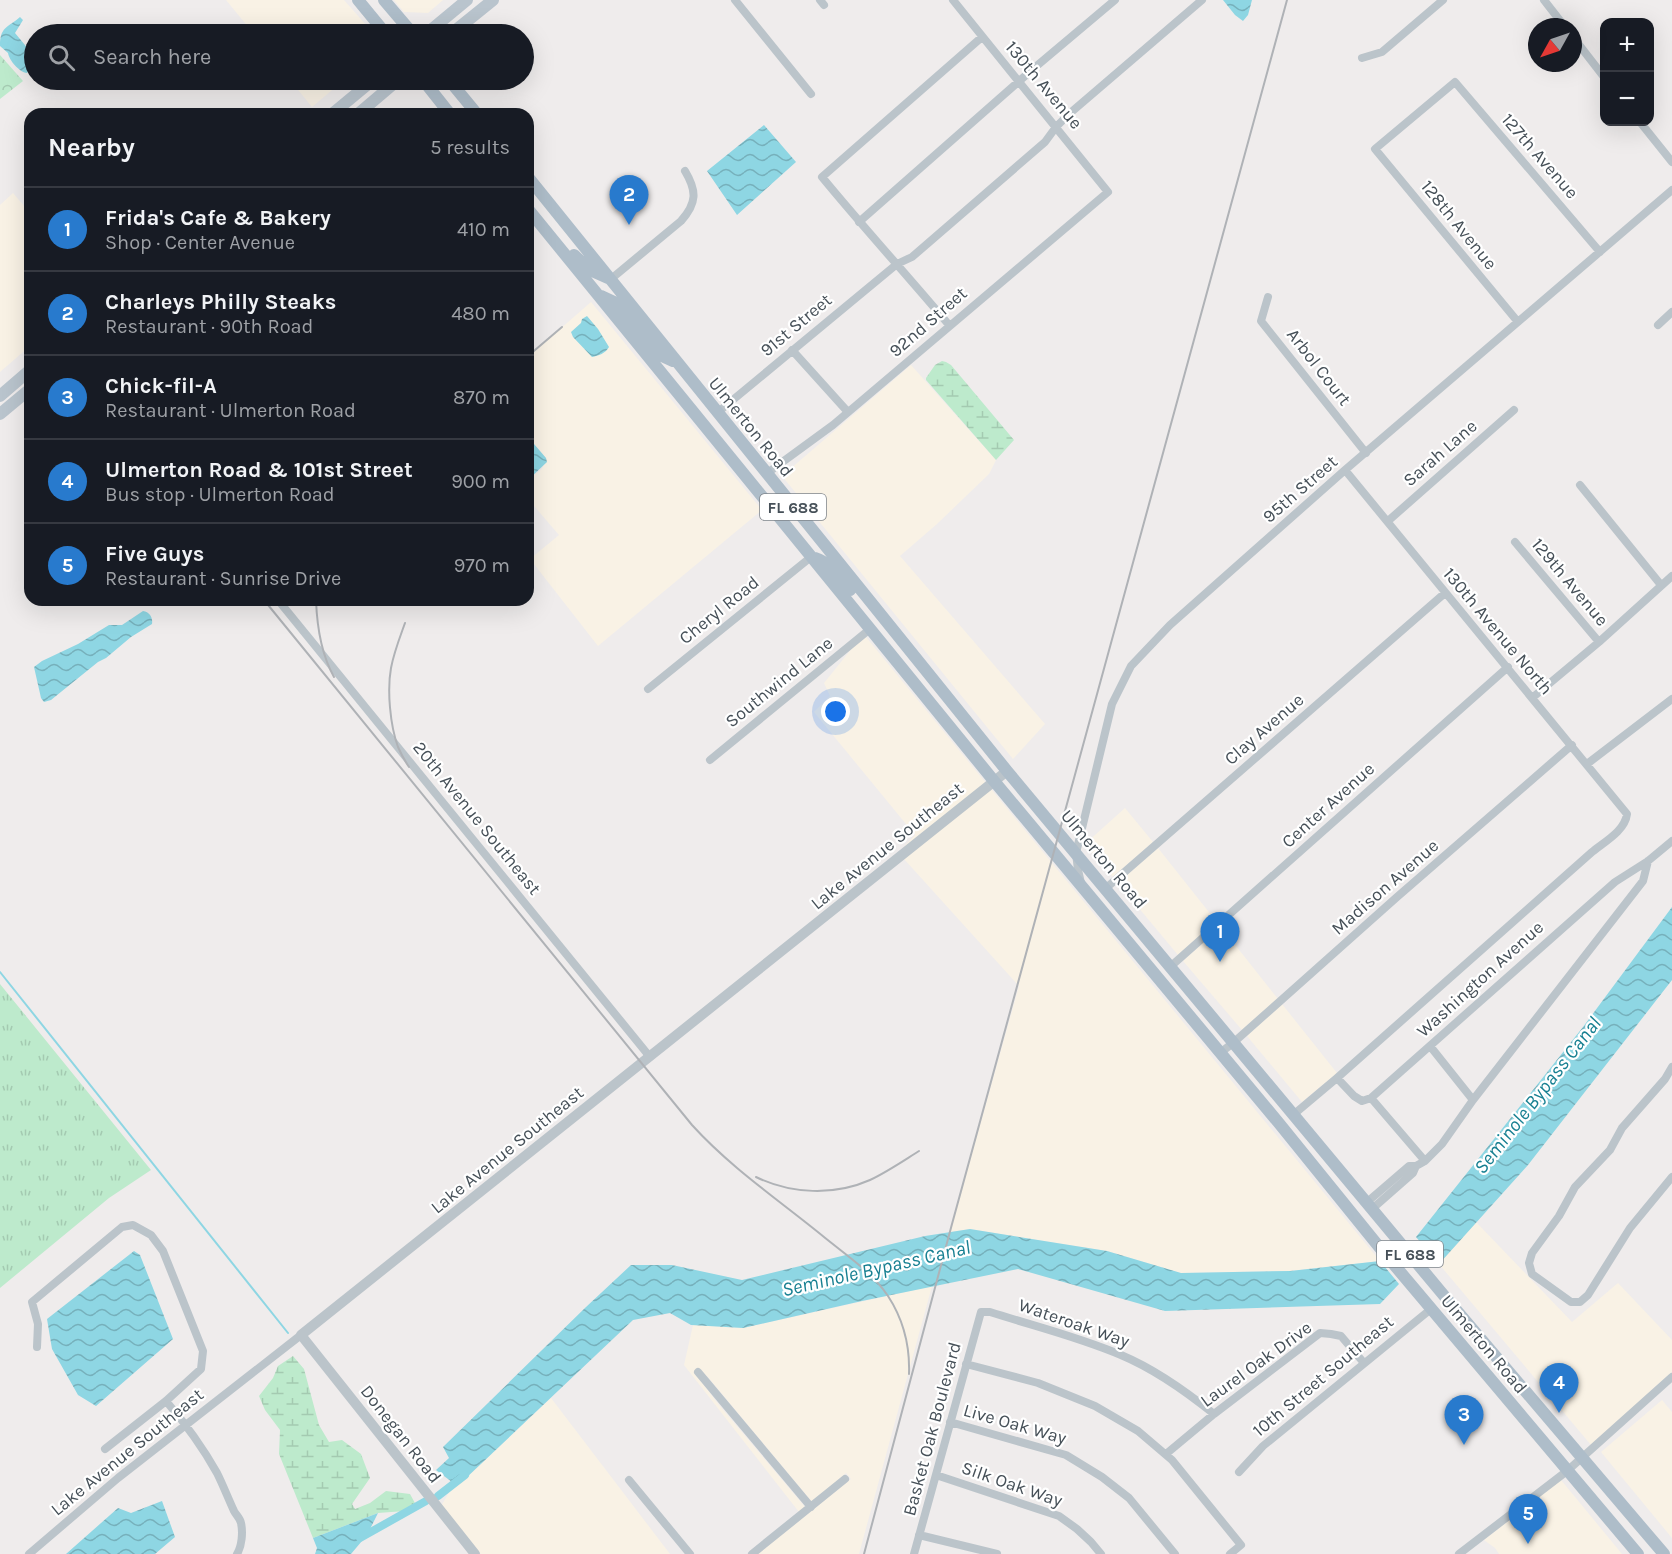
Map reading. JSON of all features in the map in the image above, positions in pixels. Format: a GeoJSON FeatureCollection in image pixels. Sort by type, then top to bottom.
{"type":"FeatureCollection","features":[{"type":"Feature","properties":{"kind":"main road"},"geometry":{"type":"LineString","coordinates":[[358,0],[378,24]]}},
{"type":"Feature","properties":{"kind":"main road"},"geometry":{"type":"LineString","coordinates":[[384,0],[404,24]]}},
{"type":"Feature","properties":{"kind":"main road"},"geometry":{"type":"LineString","coordinates":[[438,24],[467,0]]}},
{"type":"Feature","properties":{"kind":"main road"},"geometry":{"type":"LineString","coordinates":[[463,24],[493,0]]}},
{"type":"Feature","properties":{"kind":"main road"},"geometry":{"type":"LineString","coordinates":[[339,108],[361,90]]}},
{"type":"Feature","properties":{"kind":"main road"},"geometry":{"type":"LineString","coordinates":[[365,108],[386,90]]}},
{"type":"Feature","properties":{"kind":"main road"},"geometry":{"type":"LineString","coordinates":[[431,90],[445,108]]}},
{"type":"Feature","properties":{"kind":"main road"},"geometry":{"type":"LineString","coordinates":[[457,90],[472,108]]}},
{"type":"Feature","properties":{"kind":"main road","name":"Ulmerton Road"},"geometry":{"type":"LineString","coordinates":[[534,184],[1007,771],[1369,1206],[1664,1554]]}},
{"type":"Feature","properties":{"kind":"main road","name":"Ulmerton Road"},"geometry":{"type":"LineString","coordinates":[[534,216],[994,782],[1431,1309],[1638,1554]]}},
{"type":"Feature","properties":{"kind":"main road"},"geometry":{"type":"LineString","coordinates":[[564,253],[574,255],[590,270],[611,279]]}},
{"type":"Feature","properties":{"kind":"main road"},"geometry":{"type":"LineString","coordinates":[[597,294],[616,303],[660,355],[678,363]]}},
{"type":"Feature","properties":{"kind":"main road"},"geometry":{"type":"LineString","coordinates":[[0,396],[24,375]]}},
{"type":"Feature","properties":{"kind":"main road"},"geometry":{"type":"LineString","coordinates":[[0,414],[24,394]]}},
{"type":"Feature","properties":{"kind":"main road"},"geometry":{"type":"LineString","coordinates":[[685,402],[702,408],[748,464],[766,474]]}},
{"type":"Feature","properties":{"kind":"main road"},"geometry":{"type":"LineString","coordinates":[[811,557],[824,561],[830,566],[895,644],[900,648],[905,646]]}},
{"type":"Feature","properties":{"kind":"street"},"geometry":{"type":"LineString","coordinates":[[735,0],[811,94]]}},
{"type":"Feature","properties":{"kind":"street","name":"130th Avenue"},"geometry":{"type":"LineString","coordinates":[[953,0],[1108,192]]}},
{"type":"Feature","properties":{"kind":"street"},"geometry":{"type":"LineString","coordinates":[[859,222],[1114,0]]}},
{"type":"Feature","properties":{"kind":"street","name":"91st Street"},"geometry":{"type":"LineString","coordinates":[[717,413],[897,264],[912,256],[1045,142],[1056,127],[1202,0]]}},
{"type":"Feature","properties":{"kind":"street"},"geometry":{"type":"LineString","coordinates":[[1362,58],[1382,52],[1443,0]]}},
{"type":"Feature","properties":{"kind":"street"},"geometry":{"type":"LineString","coordinates":[[1544,0],[1558,18]]}},
{"type":"Feature","properties":{"kind":"street"},"geometry":{"type":"LineString","coordinates":[[949,325],[822,177],[982,37]]}},
{"type":"Feature","properties":{"kind":"street"},"geometry":{"type":"LineString","coordinates":[[1582,48],[1602,72]]}},
{"type":"Feature","properties":{"kind":"street","name":"127th Avenue"},"geometry":{"type":"LineString","coordinates":[[1375,149],[1455,82],[1600,252]]}},
{"type":"Feature","properties":{"kind":"street"},"geometry":{"type":"LineString","coordinates":[[1643,126],[1672,162]]}},
{"type":"Feature","properties":{"kind":"street","name":"128th Avenue"},"geometry":{"type":"LineString","coordinates":[[1375,149],[1518,322]]}},
{"type":"Feature","properties":{"kind":"street"},"geometry":{"type":"LineString","coordinates":[[611,279],[687,214],[694,200],[694,190],[685,171]]}},
{"type":"Feature","properties":{"kind":"street","name":"95th Street"},"geometry":{"type":"LineString","coordinates":[[1083,889],[1076,853],[1112,704],[1131,666],[1170,625],[1346,470],[1672,190]]}},
{"type":"Feature","properties":{"kind":"street","name":"92nd Street"},"geometry":{"type":"LineString","coordinates":[[766,474],[833,425],[1108,192]]}},
{"type":"Feature","properties":{"kind":"street","name":"Arbol Court"},"geometry":{"type":"LineString","coordinates":[[1268,297],[1262,321],[1366,453]]}},
{"type":"Feature","properties":{"kind":"street"},"geometry":{"type":"LineString","coordinates":[[1658,325],[1672,312]]}},
{"type":"Feature","properties":{"kind":"street"},"geometry":{"type":"LineString","coordinates":[[792,350],[847,411]]}},
{"type":"Feature","properties":{"kind":"street","name":"Sarah Lane"},"geometry":{"type":"LineString","coordinates":[[1388,521],[1514,410]]}},
{"type":"Feature","properties":{"kind":"street","name":"130th Avenue North"},"geometry":{"type":"LineString","coordinates":[[1346,470],[1626,813]]}},
{"type":"Feature","properties":{"kind":"street"},"geometry":{"type":"LineString","coordinates":[[1580,485],[1661,585]]}},
{"type":"Feature","properties":{"kind":"street","name":"129th Avenue"},"geometry":{"type":"LineString","coordinates":[[1515,542],[1599,642]]}},
{"type":"Feature","properties":{"kind":"street","name":"Cheryl Road"},"geometry":{"type":"LineString","coordinates":[[648,689],[811,557]]}},
{"type":"Feature","properties":{"kind":"street"},"geometry":{"type":"LineString","coordinates":[[1532,698],[1672,576]]}},
{"type":"Feature","properties":{"kind":"street","name":"Clay Avenue"},"geometry":{"type":"LineString","coordinates":[[1105,889],[1445,593]]}},
{"type":"Feature","properties":{"kind":"street","name":"20th Avenue Southeast"},"geometry":{"type":"LineString","coordinates":[[283,606],[650,1056]]}},
{"type":"Feature","properties":{"kind":"street","name":"Southwind Lane"},"geometry":{"type":"LineString","coordinates":[[710,760],[870,629]]}},
{"type":"Feature","properties":{"kind":"street","name":"Center Avenue"},"geometry":{"type":"LineString","coordinates":[[1170,967],[1508,667]]}},
{"type":"Feature","properties":{"kind":"street"},"geometry":{"type":"LineString","coordinates":[[1587,764],[1672,699]]}},
{"type":"Feature","properties":{"kind":"street","name":"Madison Avenue"},"geometry":{"type":"LineString","coordinates":[[1220,1053],[1572,745]]}},
{"type":"Feature","properties":{"kind":"street","name":"Lake Avenue Southeast"},"geometry":{"type":"LineString","coordinates":[[29,1554],[118,1478],[301,1335],[1007,771]]}},
{"type":"Feature","properties":{"kind":"street","name":"Washington Avenue"},"geometry":{"type":"LineString","coordinates":[[1293,1115],[1623,827],[1627,819],[1626,813]]}},
{"type":"Feature","properties":{"kind":"street","name":"Washington Avenue"},"geometry":{"type":"LineString","coordinates":[[1371,1098],[1615,882],[1648,861],[1672,841]]}},
{"type":"Feature","properties":{"kind":"street","name":"Washington Avenue"},"geometry":{"type":"LineString","coordinates":[[1369,1206],[1413,1173],[1416,1166],[1425,1161],[1442,1144],[1473,1100],[1643,881],[1648,861]]}},
{"type":"Feature","properties":{"kind":"street"},"geometry":{"type":"LineString","coordinates":[[1430,1046],[1473,1100]]}},
{"type":"Feature","properties":{"kind":"street"},"geometry":{"type":"LineString","coordinates":[[1672,1067],[1668,1081],[1622,1128],[1610,1150],[1575,1187],[1559,1216],[1532,1253],[1529,1263],[1532,1274],[1571,1302],[1580,1302],[1587,1295],[1630,1228],[1672,1177]]}},
{"type":"Feature","properties":{"kind":"street"},"geometry":{"type":"LineString","coordinates":[[1336,1078],[1362,1101],[1371,1098],[1425,1161]]}},
{"type":"Feature","properties":{"kind":"street"},"geometry":{"type":"LineString","coordinates":[[37,1347],[38,1324],[32,1302],[122,1227],[133,1225],[151,1235],[163,1251],[203,1351],[201,1369],[166,1401],[105,1449]]}},
{"type":"Feature","properties":{"kind":"street","name":"10th Street Southeast"},"geometry":{"type":"LineString","coordinates":[[1239,1472],[1263,1446],[1431,1309]]}},
{"type":"Feature","properties":{"kind":"street","name":"Basket Oak Boulevard"},"geometry":{"type":"LineString","coordinates":[[914,1554],[981,1312]]}},
{"type":"Feature","properties":{"kind":"street","name":"Wateroak Way"},"geometry":{"type":"LineString","coordinates":[[981,1312],[990,1312],[1122,1356],[1178,1388],[1214,1414]]}},
{"type":"Feature","properties":{"kind":"street","name":"Laurel Oak Drive"},"geometry":{"type":"LineString","coordinates":[[1166,1454],[1214,1414],[1320,1334],[1341,1336],[1364,1363]]}},
{"type":"Feature","properties":{"kind":"street","name":"Donegan Road"},"geometry":{"type":"LineString","coordinates":[[301,1335],[475,1554]]}},
{"type":"Feature","properties":{"kind":"street"},"geometry":{"type":"LineString","coordinates":[[966,1364],[1038,1383],[1095,1406],[1138,1431],[1166,1454],[1185,1475],[1241,1545],[1230,1554]]}},
{"type":"Feature","properties":{"kind":"street"},"geometry":{"type":"LineString","coordinates":[[698,1372],[811,1507]]}},
{"type":"Feature","properties":{"kind":"street"},"geometry":{"type":"LineString","coordinates":[[1459,1554],[1567,1471],[1672,1377]]}},
{"type":"Feature","properties":{"kind":"street"},"geometry":{"type":"LineString","coordinates":[[166,1401],[187,1425],[215,1470],[241,1521],[242,1533],[237,1554]]}},
{"type":"Feature","properties":{"kind":"street","name":"Live Oak Way"},"geometry":{"type":"LineString","coordinates":[[950,1422],[1066,1455],[1102,1477],[1129,1498],[1175,1554]]}},
{"type":"Feature","properties":{"kind":"street","name":"Silk Oak Way"},"geometry":{"type":"LineString","coordinates":[[936,1475],[1059,1516],[1091,1542],[1101,1554]]}},
{"type":"Feature","properties":{"kind":"street"},"geometry":{"type":"LineString","coordinates":[[752,1554],[845,1479]]}},
{"type":"Feature","properties":{"kind":"street"},"geometry":{"type":"LineString","coordinates":[[629,1480],[690,1554]]}},
{"type":"Feature","properties":{"kind":"street"},"geometry":{"type":"LineString","coordinates":[[920,1535],[997,1554]]}},
{"type":"Feature","properties":{"kind":"shaded area"},"geometry":{"type":"Polygon","coordinates":[[[226,0],[344,0],[365,24],[246,24],[226,0]]]}},
{"type":"Feature","properties":{"kind":"shaded area"},"geometry":{"type":"Polygon","coordinates":[[[394,0],[443,0],[428,13],[404,12],[394,0]]]}},
{"type":"Feature","properties":{"kind":"shaded area"},"geometry":{"type":"Polygon","coordinates":[[[298,90],[332,90],[312,107],[298,90]]]}},
{"type":"Feature","properties":{"kind":"shaded area"},"geometry":{"type":"Polygon","coordinates":[[[13,193],[24,206],[24,351],[0,372],[0,205],[13,193]]]}},
{"type":"Feature","properties":{"kind":"shaded area"},"geometry":{"type":"Polygon","coordinates":[[[591,302],[762,510],[598,646],[534,564],[534,556],[559,535],[534,506],[534,475],[542,469],[546,458],[534,444],[534,352],[591,302]]]}},
{"type":"Feature","properties":{"kind":"shaded area"},"geometry":{"type":"Polygon","coordinates":[[[911,365],[996,460],[989,474],[900,556],[1045,724],[1013,759],[782,476],[911,365]]]}},
{"type":"Feature","properties":{"kind":"shaded area"},"geometry":{"type":"Polygon","coordinates":[[[866,637],[986,783],[898,853],[915,835],[814,712],[830,696],[824,683],[853,647],[866,637]]]}},
{"type":"Feature","properties":{"kind":"shaded area"},"geometry":{"type":"Polygon","coordinates":[[[991,789],[1380,1261],[1290,1271],[1181,1273],[1107,1251],[970,1229],[950,1232],[1019,986],[904,859],[991,789]]]}},
{"type":"Feature","properties":{"kind":"shaded area"},"geometry":{"type":"Polygon","coordinates":[[[1125,808],[1153,842],[1113,877],[1085,844],[1125,808]]]}},
{"type":"Feature","properties":{"kind":"shaded area"},"geometry":{"type":"Polygon","coordinates":[[[1158,848],[1216,921],[1178,955],[1118,883],[1158,848]]]}},
{"type":"Feature","properties":{"kind":"shaded area"},"geometry":{"type":"Polygon","coordinates":[[[1221,927],[1278,999],[1242,1030],[1183,961],[1221,927]]]}},
{"type":"Feature","properties":{"kind":"shaded area"},"geometry":{"type":"Polygon","coordinates":[[[1282,1004],[1337,1073],[1302,1102],[1247,1036],[1282,1004]]]}},
{"type":"Feature","properties":{"kind":"shaded area"},"geometry":{"type":"Polygon","coordinates":[[[1476,1222],[1572,1322],[1618,1283],[1672,1340],[1672,1372],[1591,1445],[1439,1264],[1476,1222]]]}},
{"type":"Feature","properties":{"kind":"shaded area"},"geometry":{"type":"Polygon","coordinates":[[[932,1286],[859,1554],[758,1554],[851,1479],[846,1473],[812,1502],[707,1376],[701,1381],[805,1507],[799,1512],[684,1365],[693,1325],[743,1328],[932,1286]]]}},
{"type":"Feature","properties":{"kind":"shaded area"},"geometry":{"type":"Polygon","coordinates":[[[551,1398],[670,1554],[481,1554],[441,1506],[456,1481],[465,1479],[551,1398]]]}},
{"type":"Feature","properties":{"kind":"shaded area"},"geometry":{"type":"Polygon","coordinates":[[[1662,1400],[1672,1412],[1672,1538],[1601,1452],[1662,1400]]]}},
{"type":"Feature","properties":{"kind":"shaded area"},"geometry":{"type":"Polygon","coordinates":[[[1561,1480],[1622,1554],[1499,1554],[1484,1540],[1561,1480]]]}},
{"type":"Feature","properties":{"kind":"green space"},"geometry":{"type":"Polygon","coordinates":[[[0,55],[23,81],[0,99],[0,55]]]}},
{"type":"Feature","properties":{"kind":"green space"},"geometry":{"type":"Polygon","coordinates":[[[942,361],[951,365],[1014,440],[996,460],[926,380],[935,365],[942,361]]]}},
{"type":"Feature","properties":{"kind":"green space"},"geometry":{"type":"Polygon","coordinates":[[[0,984],[151,1170],[109,1198],[0,1288],[0,984]]]}},
{"type":"Feature","properties":{"kind":"green space"},"geometry":{"type":"Polygon","coordinates":[[[293,1356],[304,1369],[319,1425],[329,1442],[342,1440],[361,1454],[370,1478],[352,1504],[355,1509],[370,1503],[386,1491],[410,1494],[416,1505],[405,1511],[378,1513],[313,1538],[279,1454],[280,1430],[265,1410],[259,1396],[273,1378],[278,1366],[293,1356]]]}},
{"type":"Feature","properties":{"kind":"water"},"geometry":{"type":"Polygon","coordinates":[[[1223,0],[1252,0],[1248,15],[1243,21],[1223,0]]]}},
{"type":"Feature","properties":{"kind":"water"},"geometry":{"type":"Polygon","coordinates":[[[20,17],[23,20],[15,33],[24,44],[24,72],[15,65],[8,53],[0,46],[1,35],[20,17]]]}},
{"type":"Feature","properties":{"kind":"water"},"geometry":{"type":"Polygon","coordinates":[[[764,125],[796,162],[737,215],[707,171],[764,125]]]}},
{"type":"Feature","properties":{"kind":"water"},"geometry":{"type":"Polygon","coordinates":[[[587,316],[609,347],[602,354],[592,357],[571,332],[587,316]]]}},
{"type":"Feature","properties":{"kind":"water"},"geometry":{"type":"Polygon","coordinates":[[[534,444],[546,458],[547,462],[534,474],[534,444]]]}},
{"type":"Feature","properties":{"kind":"water"},"geometry":{"type":"Polygon","coordinates":[[[143,611],[148,613],[152,624],[131,637],[51,700],[44,702],[34,667],[109,625],[122,625],[143,611]]]}},
{"type":"Feature","properties":{"kind":"water"},"geometry":{"type":"Polygon","coordinates":[[[1672,907],[1672,980],[1528,1165],[1439,1264],[1416,1237],[1583,1027],[1672,907]]]}},
{"type":"Feature","properties":{"kind":"water"},"geometry":{"type":"Polygon","coordinates":[[[970,1229],[1107,1251],[1181,1273],[1290,1271],[1380,1261],[1399,1284],[1380,1304],[1165,1311],[1018,1269],[743,1328],[691,1325],[670,1313],[633,1320],[465,1479],[452,1482],[436,1470],[449,1458],[443,1447],[631,1265],[672,1265],[742,1280],[925,1236],[970,1229]]]}},
{"type":"Feature","properties":{"kind":"water"},"geometry":{"type":"Polygon","coordinates":[[[134,1251],[140,1255],[173,1339],[96,1406],[78,1395],[52,1349],[47,1319],[134,1251]]]}},
{"type":"Feature","properties":{"kind":"water"},"geometry":{"type":"Polygon","coordinates":[[[162,1501],[175,1537],[155,1554],[66,1554],[118,1508],[131,1513],[162,1501]]]}},
{"type":"Feature","properties":{"kind":"water"},"geometry":{"type":"Polygon","coordinates":[[[378,1513],[367,1535],[351,1554],[315,1554],[317,1548],[313,1538],[378,1513]]]}},
{"type":"Feature","properties":{"kind":"waterway"},"geometry":{"type":"LineString","coordinates":[[0,972],[288,1333]]}},
{"type":"Feature","properties":{"kind":"waterway","name":"Seminole Bypass Canal"},"geometry":{"type":"LineString","coordinates":[[438,1496],[465,1475]]}},
{"type":"Feature","properties":{"kind":"waterway","name":"Seminole Bypass Canal"},"geometry":{"type":"LineString","coordinates":[[360,1538],[426,1501]]}},
{"type":"Feature","properties":{"kind":"railway"},"geometry":{"type":"LineString","coordinates":[[864,1554],[1287,0]]}},
{"type":"Feature","properties":{"kind":"railway"},"geometry":{"type":"LineString","coordinates":[[534,351],[562,327]]}},
{"type":"Feature","properties":{"kind":"railway"},"geometry":{"type":"LineString","coordinates":[[269,606],[692,1125],[739,1170],[858,1264],[882,1287],[902,1324],[907,1344],[909,1374]]}},
{"type":"Feature","properties":{"kind":"railway"},"geometry":{"type":"LineString","coordinates":[[316,606],[320,640],[334,677]]}},
{"type":"Feature","properties":{"kind":"railway"},"geometry":{"type":"LineString","coordinates":[[405,623],[392,662],[389,697],[395,738],[409,767]]}},
{"type":"Feature","properties":{"kind":"railway"},"geometry":{"type":"LineString","coordinates":[[756,1177],[769,1183],[798,1190],[842,1189],[870,1180],[919,1151]]}},
{"type":"Feature","properties":{"kind":"place","name":"Charleys Philly Steaks"},"geometry":{"type":"Point","coordinates":[629,225]}},
{"type":"Feature","properties":{"kind":"place","name":"Frida's Cafe & Bakery"},"geometry":{"type":"Point","coordinates":[1220,962]}},
{"type":"Feature","properties":{"kind":"place","name":"Ulmerton Road & 101st Street"},"geometry":{"type":"Point","coordinates":[1559,1413]}},
{"type":"Feature","properties":{"kind":"place","name":"Chick-fil-A"},"geometry":{"type":"Point","coordinates":[1464,1445]}},
{"type":"Feature","properties":{"kind":"place","name":"Five Guys"},"geometry":{"type":"Point","coordinates":[1528,1544]}}]}
